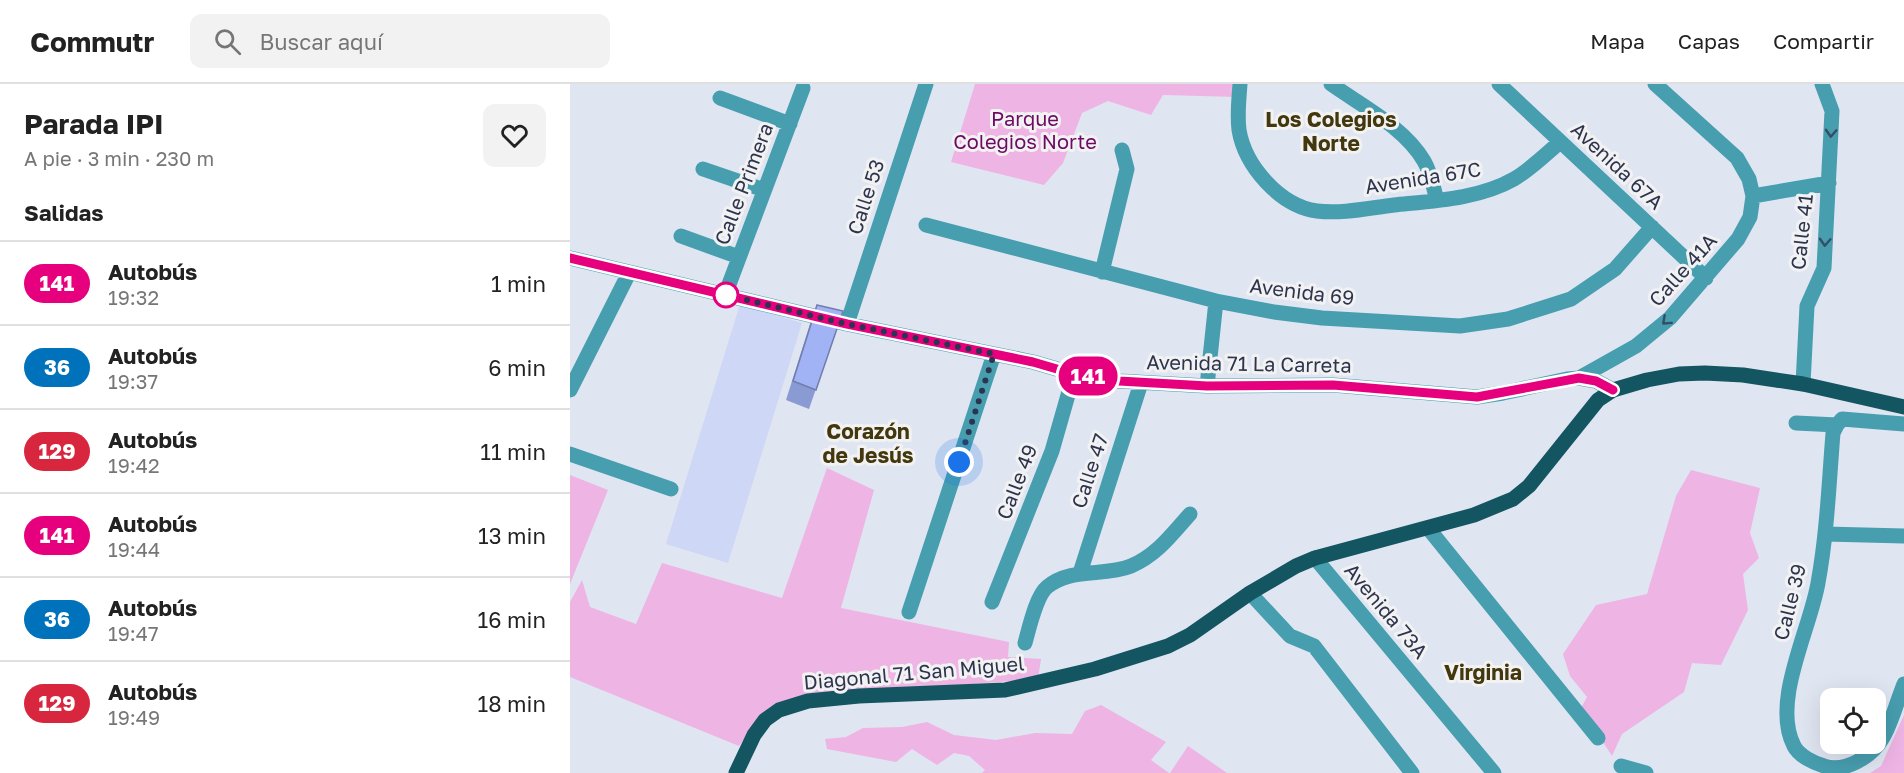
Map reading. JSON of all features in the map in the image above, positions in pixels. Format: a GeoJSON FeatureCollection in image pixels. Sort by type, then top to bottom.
{"type":"FeatureCollection","features":[{"type":"Feature","properties":{"kind":"main road"},"geometry":{"type":"LineString","coordinates":[[1613,390],[1679,374],[1743,375],[1803,384],[1904,407]]}},
{"type":"Feature","properties":{"kind":"main road","name":"Diagonal 71 San Miguel"},"geometry":{"type":"LineString","coordinates":[[736,773],[754,735],[765,720],[779,710],[808,701],[860,696],[1005,690],[1051,681],[1168,646],[1190,635],[1250,593],[1296,566],[1316,558],[1474,515],[1513,499],[1529,486],[1598,400],[1613,390]]}},
{"type":"Feature","properties":{"kind":"street","name":"Avenida 67C"},"geometry":{"type":"LineString","coordinates":[[1240,84],[1238,110],[1240,131],[1252,162],[1266,181],[1281,195],[1294,204],[1316,211],[1338,212],[1437,200],[1495,188],[1514,179],[1537,163],[1560,142]]}},
{"type":"Feature","properties":{"kind":"street"},"geometry":{"type":"LineString","coordinates":[[1331,84],[1401,134],[1423,159],[1431,176],[1437,200]]}},
{"type":"Feature","properties":{"kind":"street","name":"Avenida 67A"},"geometry":{"type":"LineString","coordinates":[[1499,84],[1706,278]]}},
{"type":"Feature","properties":{"kind":"street"},"geometry":{"type":"LineString","coordinates":[[1655,84],[1737,158],[1749,179],[1753,196],[1828,183]]}},
{"type":"Feature","properties":{"kind":"street","name":"Calle 41"},"geometry":{"type":"LineString","coordinates":[[1803,384],[1808,306],[1824,268],[1832,111],[1822,84]]}},
{"type":"Feature","properties":{"kind":"street","name":"Calle 53"},"geometry":{"type":"LineString","coordinates":[[847,324],[926,85]]}},
{"type":"Feature","properties":{"kind":"street","name":"Calle Primera"},"geometry":{"type":"LineString","coordinates":[[725,295],[803,88]]}},
{"type":"Feature","properties":{"kind":"street"},"geometry":{"type":"LineString","coordinates":[[720,98],[790,124]]}},
{"type":"Feature","properties":{"kind":"street"},"geometry":{"type":"LineString","coordinates":[[1102,272],[1127,170],[1122,150]]}},
{"type":"Feature","properties":{"kind":"street"},"geometry":{"type":"LineString","coordinates":[[703,169],[764,190]]}},
{"type":"Feature","properties":{"kind":"street","name":"Calle 41A"},"geometry":{"type":"LineString","coordinates":[[1579,378],[1636,346],[1670,318],[1738,239],[1750,217],[1753,196]]}},
{"type":"Feature","properties":{"kind":"street","name":"Avenida 69"},"geometry":{"type":"LineString","coordinates":[[926,225],[1216,301],[1274,312],[1322,318],[1460,326],[1508,319],[1571,299],[1615,269],[1652,227]]}},
{"type":"Feature","properties":{"kind":"street"},"geometry":{"type":"LineString","coordinates":[[681,236],[739,257]]}},
{"type":"Feature","properties":{"kind":"street","name":"Avenida 71 La Carreta"},"geometry":{"type":"LineString","coordinates":[[570,258],[847,324],[994,354],[1074,374],[1141,382],[1207,386],[1333,385],[1477,397],[1579,378],[1596,381],[1613,390]]}},
{"type":"Feature","properties":{"kind":"street"},"geometry":{"type":"LineString","coordinates":[[570,390],[629,273]]}},
{"type":"Feature","properties":{"kind":"street"},"geometry":{"type":"LineString","coordinates":[[1207,386],[1216,301]]}},
{"type":"Feature","properties":{"kind":"street"},"geometry":{"type":"LineString","coordinates":[[909,612],[994,354]]}},
{"type":"Feature","properties":{"kind":"street"},"geometry":{"type":"LineString","coordinates":[[1613,390],[1612,373],[1621,354]]}},
{"type":"Feature","properties":{"kind":"street","name":"Calle 49"},"geometry":{"type":"LineString","coordinates":[[992,602],[1048,462],[1074,374]]}},
{"type":"Feature","properties":{"kind":"street","name":"Calle 47"},"geometry":{"type":"LineString","coordinates":[[1080,573],[1141,382]]}},
{"type":"Feature","properties":{"kind":"street"},"geometry":{"type":"LineString","coordinates":[[1796,423],[1837,425],[1842,419],[1904,424]]}},
{"type":"Feature","properties":{"kind":"street","name":"Calle 39"},"geometry":{"type":"LineString","coordinates":[[1837,425],[1833,433],[1825,534],[1818,585],[1786,701],[1786,728],[1796,749],[1814,762],[1828,767],[1845,767],[1867,756],[1882,740],[1904,684]]}},
{"type":"Feature","properties":{"kind":"street"},"geometry":{"type":"LineString","coordinates":[[570,454],[671,489]]}},
{"type":"Feature","properties":{"kind":"street"},"geometry":{"type":"LineString","coordinates":[[1025,643],[1041,595],[1046,587],[1080,573],[1097,573],[1131,566],[1160,549],[1190,514]]}},
{"type":"Feature","properties":{"kind":"street"},"geometry":{"type":"LineString","coordinates":[[1428,528],[1598,738]]}},
{"type":"Feature","properties":{"kind":"street"},"geometry":{"type":"LineString","coordinates":[[1825,534],[1904,536]]}},
{"type":"Feature","properties":{"kind":"street","name":"Avenida 73A"},"geometry":{"type":"LineString","coordinates":[[1316,558],[1494,773]]}},
{"type":"Feature","properties":{"kind":"street"},"geometry":{"type":"LineString","coordinates":[[1250,593],[1290,636],[1314,646],[1412,773]]}},
{"type":"Feature","properties":{"kind":"street"},"geometry":{"type":"LineString","coordinates":[[1621,766],[1646,773]]}},
{"type":"Feature","properties":{"kind":"shaded area"},"geometry":{"type":"Polygon","coordinates":[[[740,304],[802,323],[728,563],[666,544],[740,304]]]}},
{"type":"Feature","properties":{"kind":"green space","name":"Parque Colegios Norte"},"geometry":{"type":"Polygon","coordinates":[[[975,84],[1240,84],[1239,97],[1163,95],[1151,115],[1108,101],[1082,113],[1063,163],[1044,185],[951,162],[975,84]]]}},
{"type":"Feature","properties":{"kind":"green space"},"geometry":{"type":"Polygon","coordinates":[[[827,468],[874,490],[841,608],[1009,642],[1008,657],[1041,659],[1038,679],[797,697],[756,721],[739,746],[570,677],[570,602],[582,580],[590,607],[636,624],[662,563],[782,598],[827,468]]]}},
{"type":"Feature","properties":{"kind":"green space"},"geometry":{"type":"Polygon","coordinates":[[[1691,470],[1760,488],[1750,533],[1759,558],[1743,574],[1748,610],[1721,665],[1692,663],[1684,692],[1622,734],[1612,756],[1581,708],[1587,697],[1570,676],[1563,654],[1596,605],[1647,594],[1676,496],[1691,470]]]}},
{"type":"Feature","properties":{"kind":"green space"},"geometry":{"type":"Polygon","coordinates":[[[570,475],[608,490],[570,584],[570,475]]]}},
{"type":"Feature","properties":{"kind":"green space"},"geometry":{"type":"Polygon","coordinates":[[[1101,705],[1166,742],[1151,760],[1169,773],[982,773],[985,770],[969,756],[954,753],[937,765],[912,749],[896,762],[827,749],[825,739],[846,737],[863,728],[902,727],[927,722],[954,735],[996,740],[1035,733],[1072,734],[1085,711],[1101,705]]]}},
{"type":"Feature","properties":{"kind":"green space"},"geometry":{"type":"Polygon","coordinates":[[[1904,715],[1904,773],[1870,773],[1881,766],[1904,715]]]}},
{"type":"Feature","properties":{"kind":"green space"},"geometry":{"type":"Polygon","coordinates":[[[1188,746],[1227,773],[1170,773],[1188,746]]]}},
{"type":"Feature","properties":{"kind":"building"},"geometry":{"type":"Polygon","coordinates":[[[817,305],[843,311],[816,390],[793,381],[817,305]]]}},
{"type":"Feature","properties":{"kind":"bus line","name":"141"},"geometry":{"type":"LineString","coordinates":[[570,258],[847,324],[1033,362],[1074,374],[1119,381],[1207,386],[1333,385],[1477,397],[1579,378],[1602,383],[1613,390]]}},
{"type":"Feature","properties":{"kind":"district","name":"Los Colegios Norte"},"geometry":{"type":"Point","coordinates":[1331,132]}},
{"type":"Feature","properties":{"kind":"district","name":"Corazón de Jesús"},"geometry":{"type":"Point","coordinates":[868,444]}},
{"type":"Feature","properties":{"kind":"district","name":"Virginia"},"geometry":{"type":"Point","coordinates":[1483,673]}},
{"type":"Feature","properties":{"kind":"route"},"geometry":{"type":"LineString","coordinates":[[726,295],[847,324],[994,354],[959,462]]}}]}
